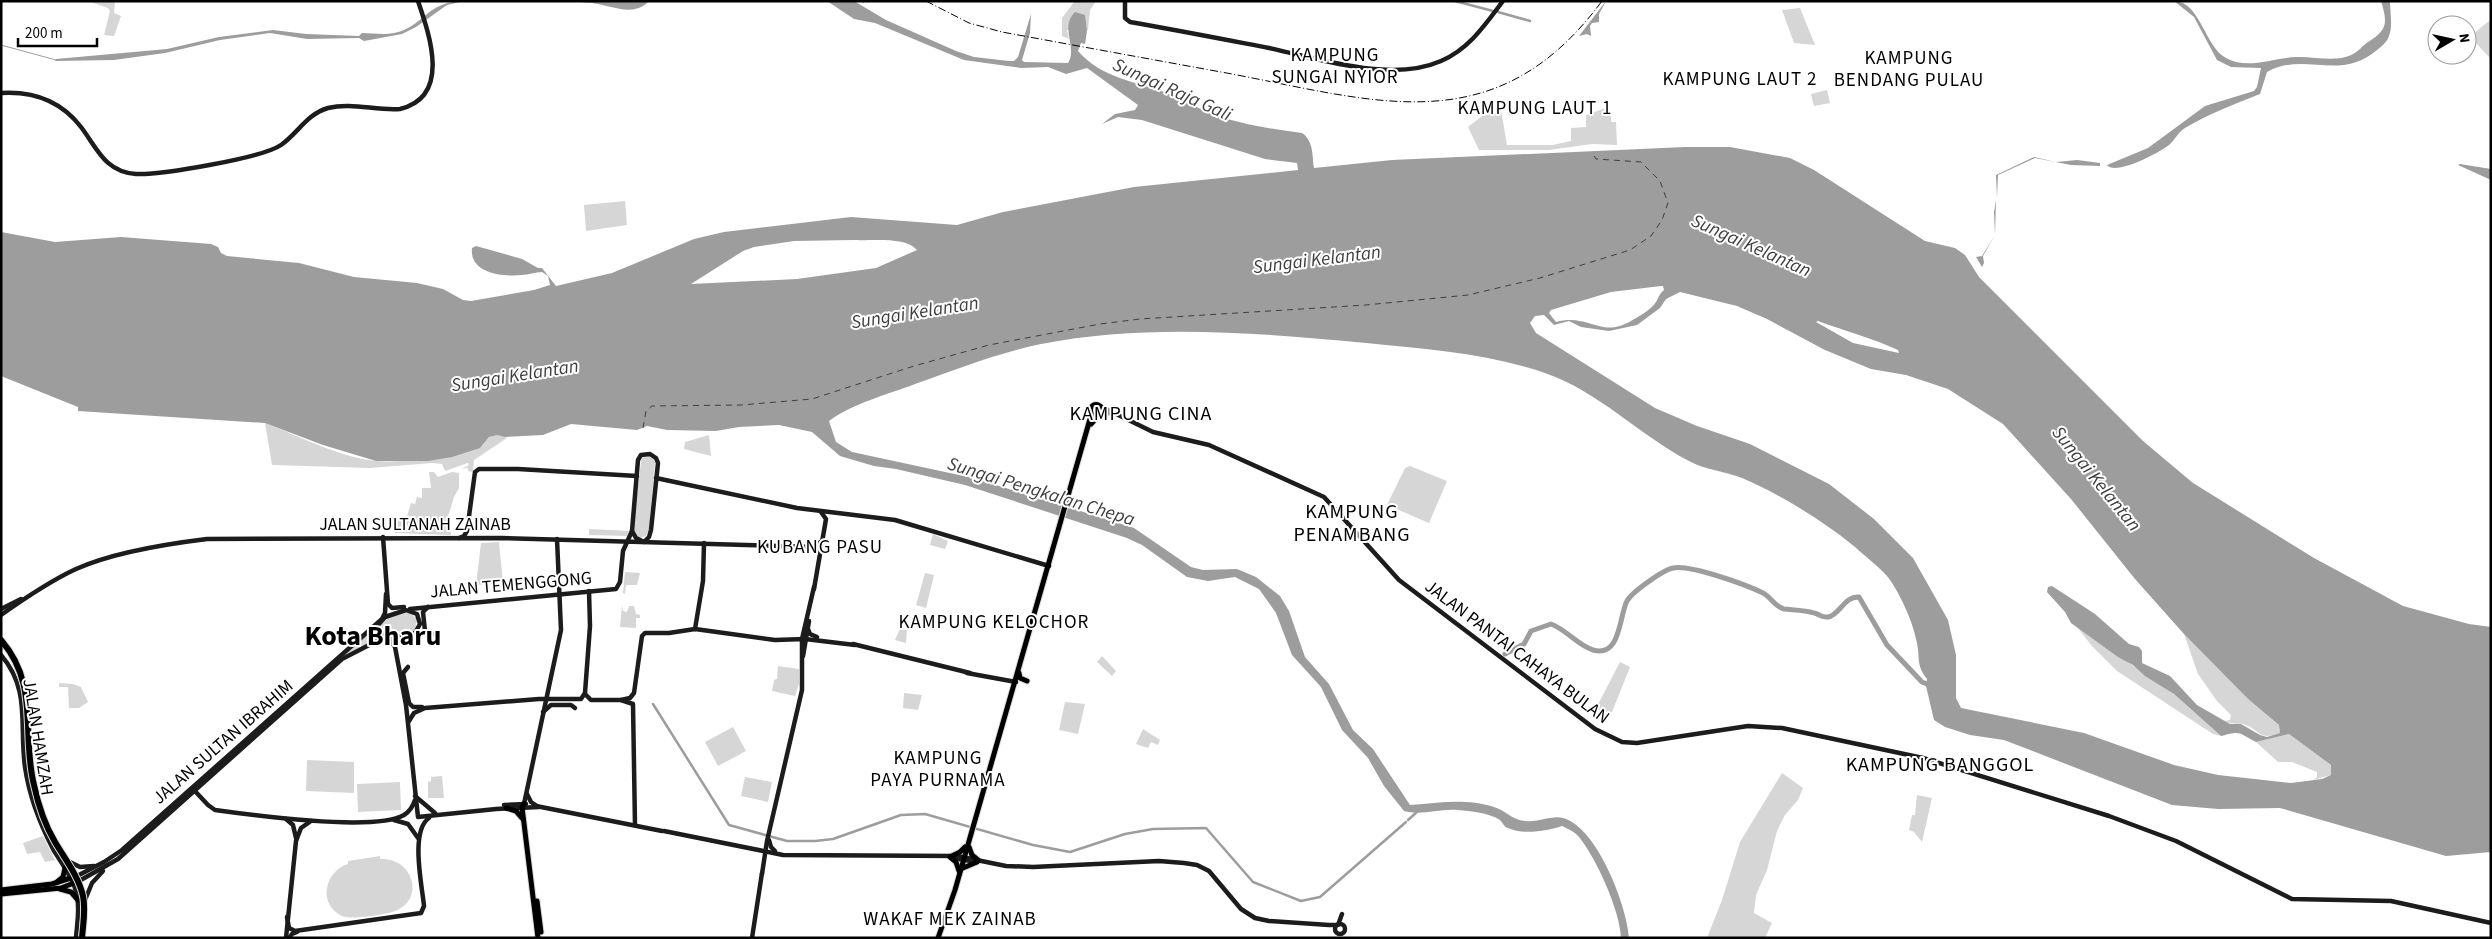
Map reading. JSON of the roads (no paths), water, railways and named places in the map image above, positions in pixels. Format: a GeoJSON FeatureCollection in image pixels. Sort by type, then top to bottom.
{"type":"FeatureCollection","features":[{"type":"Feature","properties":{"kind":"highway"},"geometry":{"type":"LineString","coordinates":[[1,637],[16,661],[26,688],[28,753],[38,801],[54,840],[81,888],[84,906],[80,938]]}},
{"type":"Feature","properties":{"kind":"highway"},"geometry":{"type":"LineString","coordinates":[[1,647],[13,664],[22,686],[25,753],[35,800],[50,840],[77,889],[80,904],[80,938]]}},
{"type":"Feature","properties":{"kind":"main road"},"geometry":{"type":"LineString","coordinates":[[1,93],[33,94],[54,103],[68,112],[81,127],[101,157],[126,172],[143,174],[234,160],[281,145],[311,116],[327,108],[350,106],[392,110],[415,104],[426,94],[434,78],[432,56],[418,1]]}},
{"type":"Feature","properties":{"kind":"main road"},"geometry":{"type":"LineString","coordinates":[[1125,1],[1125,18],[1130,22],[1340,63],[1405,70],[1434,64],[1455,54],[1478,34],[1503,1]]}},
{"type":"Feature","properties":{"kind":"main road"},"geometry":{"type":"LineString","coordinates":[[955,890],[1069,498],[1082,450],[1090,410],[1094,405],[1100,406],[1099,415],[1092,422],[1082,450]]}},
{"type":"Feature","properties":{"kind":"main road","name":"JALAN PANTAI CAHAYA BULAN"},"geometry":{"type":"LineString","coordinates":[[1100,406],[1153,432],[1208,446],[1324,497],[1404,585],[1595,729],[1617,740],[1637,743],[1748,726],[1782,728],[1922,758],[2109,816],[2176,841],[2292,899],[2384,900],[2491,923]]}},
{"type":"Feature","properties":{"kind":"main road"},"geometry":{"type":"LineString","coordinates":[[1090,410],[1093,415],[1099,415]]}},
{"type":"Feature","properties":{"kind":"main road","name":"JALAN PANTAI CAHAYA BULAN"},"geometry":{"type":"LineString","coordinates":[[1099,415],[1107,412],[1119,416]]}},
{"type":"Feature","properties":{"kind":"main road"},"geometry":{"type":"LineString","coordinates":[[623,551],[632,531],[639,457],[650,454],[658,460],[652,530],[649,538],[644,542],[636,538],[632,531]]}},
{"type":"Feature","properties":{"kind":"main road"},"geometry":{"type":"LineString","coordinates":[[458,538],[465,535],[467,531],[477,470],[518,469],[637,476]]}},
{"type":"Feature","properties":{"kind":"main road"},"geometry":{"type":"LineString","coordinates":[[656,478],[821,512],[895,520],[1049,566]]}},
{"type":"Feature","properties":{"kind":"main road"},"geometry":{"type":"LineString","coordinates":[[752,938],[768,840],[803,682],[804,638],[826,519],[821,512]]}},
{"type":"Feature","properties":{"kind":"main road"},"geometry":{"type":"LineString","coordinates":[[826,519],[836,513]]}},
{"type":"Feature","properties":{"kind":"main road"},"geometry":{"type":"LineString","coordinates":[[467,531],[469,536],[479,538]]}},
{"type":"Feature","properties":{"kind":"main road"},"geometry":{"type":"LineString","coordinates":[[383,537],[388,604],[392,608],[423,607]]}},
{"type":"Feature","properties":{"kind":"main road","name":"JALAN SULTANAH ZAINAB"},"geometry":{"type":"LineString","coordinates":[[27,597],[86,565],[168,544],[224,538],[557,539],[814,547]]}},
{"type":"Feature","properties":{"kind":"main road"},"geometry":{"type":"LineString","coordinates":[[540,938],[523,806],[561,630],[557,539]]}},
{"type":"Feature","properties":{"kind":"main road"},"geometry":{"type":"LineString","coordinates":[[820,554],[818,549],[814,547],[823,540]]}},
{"type":"Feature","properties":{"kind":"main road"},"geometry":{"type":"LineString","coordinates":[[618,541],[623,551]]}},
{"type":"Feature","properties":{"kind":"main road"},"geometry":{"type":"LineString","coordinates":[[695,629],[703,575],[704,543]]}},
{"type":"Feature","properties":{"kind":"main road","name":"JALAN TEMENGGONG"},"geometry":{"type":"LineString","coordinates":[[382,620],[406,610],[430,606],[614,589],[618,587],[623,551]]}},
{"type":"Feature","properties":{"kind":"main road"},"geometry":{"type":"LineString","coordinates":[[408,667],[403,673],[409,704],[413,707],[425,708],[532,700],[579,700],[585,693],[590,626],[589,591]]}},
{"type":"Feature","properties":{"kind":"main road"},"geometry":{"type":"LineString","coordinates":[[386,594],[382,620],[378,625],[379,632],[389,638],[394,647],[408,723],[416,808],[419,818],[513,804],[796,855],[949,856],[986,863],[1033,868],[1159,861],[1191,864],[1204,868],[1214,874],[1241,909],[1255,918],[1276,922],[1344,925]]}},
{"type":"Feature","properties":{"kind":"main road"},"geometry":{"type":"LineString","coordinates":[[1,609],[27,597]]}},
{"type":"Feature","properties":{"kind":"main road"},"geometry":{"type":"LineString","coordinates":[[1,615],[27,597]]}},
{"type":"Feature","properties":{"kind":"main road"},"geometry":{"type":"LineString","coordinates":[[362,636],[381,614],[385,604]]}},
{"type":"Feature","properties":{"kind":"main road"},"geometry":{"type":"LineString","coordinates":[[430,606],[423,612],[425,629],[427,633],[435,635]]}},
{"type":"Feature","properties":{"kind":"main road"},"geometry":{"type":"LineString","coordinates":[[1,622],[9,610]]}},
{"type":"Feature","properties":{"kind":"main road","name":"JALAN SULTAN IBRAHIM"},"geometry":{"type":"LineString","coordinates":[[78,878],[122,850],[338,663],[371,644],[389,638],[409,636],[417,630],[419,617],[415,612],[406,610]]}},
{"type":"Feature","properties":{"kind":"main road","name":"JALAN SULTAN IBRAHIM"},"geometry":{"type":"LineString","coordinates":[[78,878],[108,867],[192,789],[382,620]]}},
{"type":"Feature","properties":{"kind":"main road"},"geometry":{"type":"LineString","coordinates":[[621,700],[630,698],[635,690],[643,634],[695,629],[790,640],[804,638]]}},
{"type":"Feature","properties":{"kind":"main road"},"geometry":{"type":"LineString","coordinates":[[796,636],[806,629]]}},
{"type":"Feature","properties":{"kind":"main road"},"geometry":{"type":"LineString","coordinates":[[806,629],[815,639]]}},
{"type":"Feature","properties":{"kind":"main road"},"geometry":{"type":"LineString","coordinates":[[770,638],[796,636],[855,645],[1015,684]]}},
{"type":"Feature","properties":{"kind":"main road","name":"JALAN HAMZAH"},"geometry":{"type":"LineString","coordinates":[[1,637],[16,657],[26,682],[34,780],[51,831],[78,878],[85,903]]}},
{"type":"Feature","properties":{"kind":"main road"},"geometry":{"type":"LineString","coordinates":[[803,648],[808,641],[815,639]]}},
{"type":"Feature","properties":{"kind":"main road"},"geometry":{"type":"LineString","coordinates":[[790,640],[803,648]]}},
{"type":"Feature","properties":{"kind":"main road","name":"JALAN HAMZAH"},"geometry":{"type":"LineString","coordinates":[[1,655],[14,672],[22,696],[23,747],[28,781],[42,825],[72,881],[78,900]]}},
{"type":"Feature","properties":{"kind":"main road"},"geometry":{"type":"LineString","coordinates":[[1,660],[14,672]]}},
{"type":"Feature","properties":{"kind":"main road"},"geometry":{"type":"LineString","coordinates":[[1018,672],[1020,678],[1027,681]]}},
{"type":"Feature","properties":{"kind":"main road"},"geometry":{"type":"LineString","coordinates":[[548,687],[550,696],[561,700]]}},
{"type":"Feature","properties":{"kind":"main road"},"geometry":{"type":"LineString","coordinates":[[585,693],[591,700],[621,700],[632,702],[634,707],[635,825]]}},
{"type":"Feature","properties":{"kind":"main road"},"geometry":{"type":"LineString","coordinates":[[532,700],[540,704],[542,713]]}},
{"type":"Feature","properties":{"kind":"main road"},"geometry":{"type":"LineString","coordinates":[[542,713],[551,705],[571,705],[574,708]]}},
{"type":"Feature","properties":{"kind":"main road"},"geometry":{"type":"LineString","coordinates":[[408,723],[414,713],[425,708]]}},
{"type":"Feature","properties":{"kind":"main road"},"geometry":{"type":"LineString","coordinates":[[192,789],[210,810],[314,821],[391,820],[408,824],[414,830],[418,839],[424,909],[421,913],[303,931],[287,937]]}},
{"type":"Feature","properties":{"kind":"main road"},"geometry":{"type":"LineString","coordinates":[[513,804],[526,792]]}},
{"type":"Feature","properties":{"kind":"main road"},"geometry":{"type":"LineString","coordinates":[[526,792],[529,800],[538,807]]}},
{"type":"Feature","properties":{"kind":"main road"},"geometry":{"type":"LineString","coordinates":[[415,796],[433,815]]}},
{"type":"Feature","properties":{"kind":"main road"},"geometry":{"type":"LineString","coordinates":[[391,820],[408,812],[415,796]]}},
{"type":"Feature","properties":{"kind":"main road"},"geometry":{"type":"LineString","coordinates":[[418,839],[423,824],[433,815],[523,806]]}},
{"type":"Feature","properties":{"kind":"main road"},"geometry":{"type":"LineString","coordinates":[[523,806],[540,938]]}},
{"type":"Feature","properties":{"kind":"main road"},"geometry":{"type":"LineString","coordinates":[[506,808],[516,811],[524,821]]}},
{"type":"Feature","properties":{"kind":"main road"},"geometry":{"type":"LineString","coordinates":[[282,818],[293,825],[296,841],[287,917],[287,937]]}},
{"type":"Feature","properties":{"kind":"main road"},"geometry":{"type":"LineString","coordinates":[[296,841],[303,826],[314,821]]}},
{"type":"Feature","properties":{"kind":"main road"},"geometry":{"type":"LineString","coordinates":[[757,848],[768,840]]}},
{"type":"Feature","properties":{"kind":"main road"},"geometry":{"type":"LineString","coordinates":[[768,840],[774,851]]}},
{"type":"Feature","properties":{"kind":"main road"},"geometry":{"type":"LineString","coordinates":[[949,856],[960,852],[969,845]]}},
{"type":"Feature","properties":{"kind":"main road"},"geometry":{"type":"LineString","coordinates":[[969,845],[972,855],[978,861]]}},
{"type":"Feature","properties":{"kind":"main road"},"geometry":{"type":"LineString","coordinates":[[741,846],[796,855]]}},
{"type":"Feature","properties":{"kind":"main road"},"geometry":{"type":"LineString","coordinates":[[949,856],[958,865],[959,874]]}},
{"type":"Feature","properties":{"kind":"main road"},"geometry":{"type":"LineString","coordinates":[[938,938],[964,868],[965,859]]}},
{"type":"Feature","properties":{"kind":"main road"},"geometry":{"type":"LineString","coordinates":[[67,860],[80,867],[101,864]]}},
{"type":"Feature","properties":{"kind":"main road"},"geometry":{"type":"LineString","coordinates":[[964,868],[978,861]]}},
{"type":"Feature","properties":{"kind":"main road"},"geometry":{"type":"LineString","coordinates":[[80,938],[85,903],[92,883],[108,867]]}},
{"type":"Feature","properties":{"kind":"main road"},"geometry":{"type":"LineString","coordinates":[[55,887],[61,879],[65,868]]}},
{"type":"Feature","properties":{"kind":"main road"},"geometry":{"type":"LineString","coordinates":[[1,894],[55,887],[78,878]]}},
{"type":"Feature","properties":{"kind":"main road"},"geometry":{"type":"LineString","coordinates":[[1,890],[55,887],[69,891],[78,900],[80,938]]}},
{"type":"Feature","properties":{"kind":"main road"},"geometry":{"type":"LineString","coordinates":[[1342,914],[1345,932],[1339,935],[1338,925],[1342,914]]}},
{"type":"Feature","properties":{"kind":"main road"},"geometry":{"type":"LineString","coordinates":[[287,917],[289,928],[295,931],[303,931]]}},
{"type":"Feature","properties":{"kind":"main road"},"geometry":{"type":"LineString","coordinates":[[1321,925],[1339,935]]}},
{"type":"Feature","properties":{"kind":"main road"},"geometry":{"type":"LineString","coordinates":[[287,937],[295,931]]}},
{"type":"Feature","properties":{"kind":"water"},"geometry":{"type":"Polygon","coordinates":[[[464,1],[447,5],[416,27],[402,34],[364,41],[359,38],[307,39],[270,33],[220,40],[165,53],[114,60],[55,61],[56,59],[167,49],[219,37],[273,30],[306,34],[359,36],[362,33],[390,34],[404,30],[441,5],[464,1]]]}},
{"type":"Feature","properties":{"kind":"water"},"geometry":{"type":"Polygon","coordinates":[[[568,1],[649,1],[643,6],[629,10],[592,3],[568,1]]]}},
{"type":"Feature","properties":{"kind":"water","name":"Sungai Kelantan"},"geometry":{"type":"Polygon","coordinates":[[[827,1],[854,1],[886,20],[974,57],[1014,61],[1018,57],[1031,14],[1030,33],[1022,60],[1024,62],[1068,63],[1071,57],[1068,31],[1071,18],[1075,12],[1085,15],[1087,31],[1085,44],[1081,43],[1078,51],[1097,67],[1120,78],[1173,95],[1220,117],[1255,126],[1302,133],[1311,144],[1314,168],[1392,160],[1685,147],[1730,147],[1790,158],[1814,170],[1925,241],[1955,248],[1965,255],[1979,277],[2143,441],[2193,483],[2314,558],[2403,606],[2469,624],[2491,627],[2491,852],[2446,856],[2280,808],[2218,809],[2172,805],[2004,740],[1970,735],[1945,727],[1934,720],[1926,686],[1927,679],[1921,669],[1914,632],[1900,597],[1887,576],[1843,537],[1816,518],[1771,492],[1742,478],[1689,461],[1653,439],[1601,402],[1564,381],[1523,366],[1479,356],[1389,345],[1244,333],[1162,332],[1081,338],[1041,344],[977,362],[859,404],[829,421],[836,442],[852,452],[973,478],[1074,509],[1134,528],[1191,567],[1203,570],[1237,569],[1256,577],[1280,596],[1289,611],[1305,657],[1329,684],[1353,730],[1373,749],[1410,805],[1452,802],[1483,804],[1498,808],[1520,820],[1534,821],[1558,817],[1576,824],[1598,851],[1608,869],[1623,907],[1629,938],[1621,938],[1620,926],[1606,885],[1586,846],[1575,833],[1562,826],[1535,831],[1514,830],[1505,827],[1496,818],[1468,811],[1451,810],[1418,813],[1404,811],[1384,786],[1368,758],[1342,730],[1321,687],[1292,655],[1276,613],[1259,589],[1235,577],[1208,581],[1187,577],[1142,545],[1127,538],[965,485],[896,469],[874,466],[840,456],[812,432],[779,425],[739,427],[716,431],[667,430],[647,426],[637,430],[571,424],[543,435],[505,437],[497,435],[489,437],[480,448],[452,457],[428,461],[376,461],[323,445],[265,423],[78,411],[78,407],[1,376],[1,232],[55,242],[121,237],[211,244],[218,247],[221,253],[227,256],[299,263],[354,277],[417,283],[443,289],[463,300],[471,301],[534,290],[550,285],[548,276],[542,272],[525,275],[506,275],[489,272],[476,263],[473,257],[472,248],[476,246],[522,259],[538,268],[542,268],[556,286],[612,273],[694,239],[724,232],[851,217],[957,225],[1003,212],[1134,187],[1298,170],[1297,163],[1265,159],[1142,120],[1118,117],[1102,124],[1115,114],[1135,110],[1138,105],[1087,68],[1066,74],[1048,67],[1021,68],[964,60],[875,23],[854,19],[827,1]],[[888,240],[794,241],[754,247],[743,251],[691,284],[797,279],[876,268],[917,250],[905,243],[888,240]],[[1661,286],[1611,292],[1551,310],[1549,313],[1556,322],[1567,320],[1602,327],[1620,326],[1648,310],[1654,305],[1664,290],[1663,286],[1661,286]],[[1680,292],[1666,299],[1660,308],[1637,325],[1609,331],[1581,327],[1569,321],[1554,325],[1544,315],[1535,316],[1530,323],[1536,333],[1655,408],[1697,426],[1750,444],[1829,484],[1874,519],[1913,558],[1948,620],[1956,655],[1956,698],[1961,708],[2084,733],[2174,765],[2218,775],[2291,783],[2322,779],[2331,775],[2331,765],[2289,734],[2256,742],[2240,733],[2221,736],[2174,694],[2145,676],[2133,665],[2118,657],[2071,623],[2065,612],[2047,592],[2048,587],[2052,586],[2095,614],[2129,644],[2139,647],[2142,651],[2142,663],[2170,676],[2197,705],[2230,724],[2241,724],[2260,735],[2267,737],[2280,733],[2279,725],[2248,699],[2184,634],[2135,579],[2071,499],[2003,424],[1948,389],[1906,375],[1871,369],[1825,350],[1767,319],[1737,306],[1680,292]],[[1818,321],[1816,322],[1853,343],[1899,353],[1898,350],[1878,342],[1818,321]]]}},
{"type":"Feature","properties":{"kind":"water"},"geometry":{"type":"Polygon","coordinates":[[[1606,1],[1599,14],[1599,22],[1592,23],[1590,26],[1591,36],[1587,34],[1579,36],[1606,1]]]}},
{"type":"Feature","properties":{"kind":"water"},"geometry":{"type":"Polygon","coordinates":[[[2174,1],[2183,3],[2190,8],[2219,52],[2226,58],[2243,63],[2296,57],[2347,57],[2382,30],[2385,15],[2381,1],[2390,1],[2391,28],[2388,38],[2377,50],[2363,59],[2349,64],[2295,64],[2281,66],[2267,72],[2260,94],[2194,123],[2183,130],[2169,145],[2147,158],[2127,166],[2112,168],[2107,165],[2148,148],[2205,106],[2254,91],[2257,87],[2261,68],[2231,67],[2217,60],[2194,17],[2174,1]]]}},
{"type":"Feature","properties":{"kind":"water"},"geometry":{"type":"Polygon","coordinates":[[[2034,157],[2056,162],[2077,160],[2100,163],[2100,166],[2071,165],[2035,158],[1998,175],[1997,198],[1996,175],[2034,157]]]}},
{"type":"Feature","properties":{"kind":"water"},"geometry":{"type":"Polygon","coordinates":[[[2458,165],[2491,169],[2491,180],[2458,165]]]}},
{"type":"Feature","properties":{"kind":"water"},"geometry":{"type":"Polygon","coordinates":[[[1996,200],[1995,235],[1994,212],[1996,200]]]}},
{"type":"Feature","properties":{"kind":"water"},"geometry":{"type":"Polygon","coordinates":[[[1995,235],[1983,256],[1984,263],[1982,267],[1976,257],[1982,256],[1995,235]]]}},
{"type":"Feature","properties":{"kind":"waterway"},"geometry":{"type":"LineString","coordinates":[[1455,1],[1493,11]]}},
{"type":"Feature","properties":{"kind":"waterway"},"geometry":{"type":"LineString","coordinates":[[1498,12],[1530,21]]}},
{"type":"Feature","properties":{"kind":"waterway","name":"Sungai Raja Gali"},"geometry":{"type":"LineString","coordinates":[[1,45],[56,60]]}},
{"type":"Feature","properties":{"kind":"waterway"},"geometry":{"type":"LineString","coordinates":[[1505,654],[1524,644],[1531,631],[1551,624],[1587,648],[1602,651],[1609,648],[1618,634],[1624,608],[1630,597],[1662,573],[1673,568],[1681,568],[1718,576],[1755,589],[1784,609],[1807,611],[1824,617],[1832,616],[1850,599],[1859,597],[1887,645],[1922,682],[1927,684]]}},
{"type":"Feature","properties":{"kind":"waterway"},"geometry":{"type":"LineString","coordinates":[[653,704],[729,825],[787,841],[833,839],[901,815],[925,814],[1033,845],[1070,852],[1125,834],[1153,829],[1206,828],[1253,882],[1301,901],[1320,897],[1406,822]]}},
{"type":"Feature","properties":{"kind":"waterway"},"geometry":{"type":"LineString","coordinates":[[1408,820],[1418,811]]}},
{"type":"Feature","properties":{"kind":"railway"},"geometry":{"type":"LineString","coordinates":[[926,1],[969,23],[1002,32],[1337,94],[1386,101],[1433,101],[1478,94],[1521,76],[1562,46],[1602,1]]}},
{"type":"Feature","properties":{"kind":"district","name":"KAMPUNG SUNGAI NYIOR"},"geometry":{"type":"Point","coordinates":[1335,66]}},
{"type":"Feature","properties":{"kind":"district","name":"KAMPUNG BENDANG PULAU"},"geometry":{"type":"Point","coordinates":[1909,69]}},
{"type":"Feature","properties":{"kind":"district","name":"KAMPUNG LAUT 2"},"geometry":{"type":"Point","coordinates":[1740,79]}},
{"type":"Feature","properties":{"kind":"district","name":"KAMPUNG LAUT 1"},"geometry":{"type":"Point","coordinates":[1535,108]}},
{"type":"Feature","properties":{"kind":"district","name":"KAMPUNG CINA"},"geometry":{"type":"Point","coordinates":[1141,414]}},
{"type":"Feature","properties":{"kind":"district","name":"KAMPUNG PENAMBANG"},"geometry":{"type":"Point","coordinates":[1352,524]}},
{"type":"Feature","properties":{"kind":"district","name":"KUBANG PASU"},"geometry":{"type":"Point","coordinates":[820,547]}},
{"type":"Feature","properties":{"kind":"district","name":"KAMPUNG KELOCHOR"},"geometry":{"type":"Point","coordinates":[994,622]}},
{"type":"Feature","properties":{"kind":"district","name":"Kota Bharu"},"geometry":{"type":"Point","coordinates":[373,636]}},
{"type":"Feature","properties":{"kind":"district","name":"KAMPUNG BANGGOL"},"geometry":{"type":"Point","coordinates":[1940,765]}},
{"type":"Feature","properties":{"kind":"district","name":"KAMPUNG PAYA PURNAMA"},"geometry":{"type":"Point","coordinates":[938,769]}},
{"type":"Feature","properties":{"kind":"district","name":"WAKAF MEK ZAINAB"},"geometry":{"type":"Point","coordinates":[950,919]}},
{"type":"Feature","properties":{"kind":"water label","name":"Sungai Pengkalan Chepa"},"geometry":{"type":"Point","coordinates":[1041,492]}}]}
